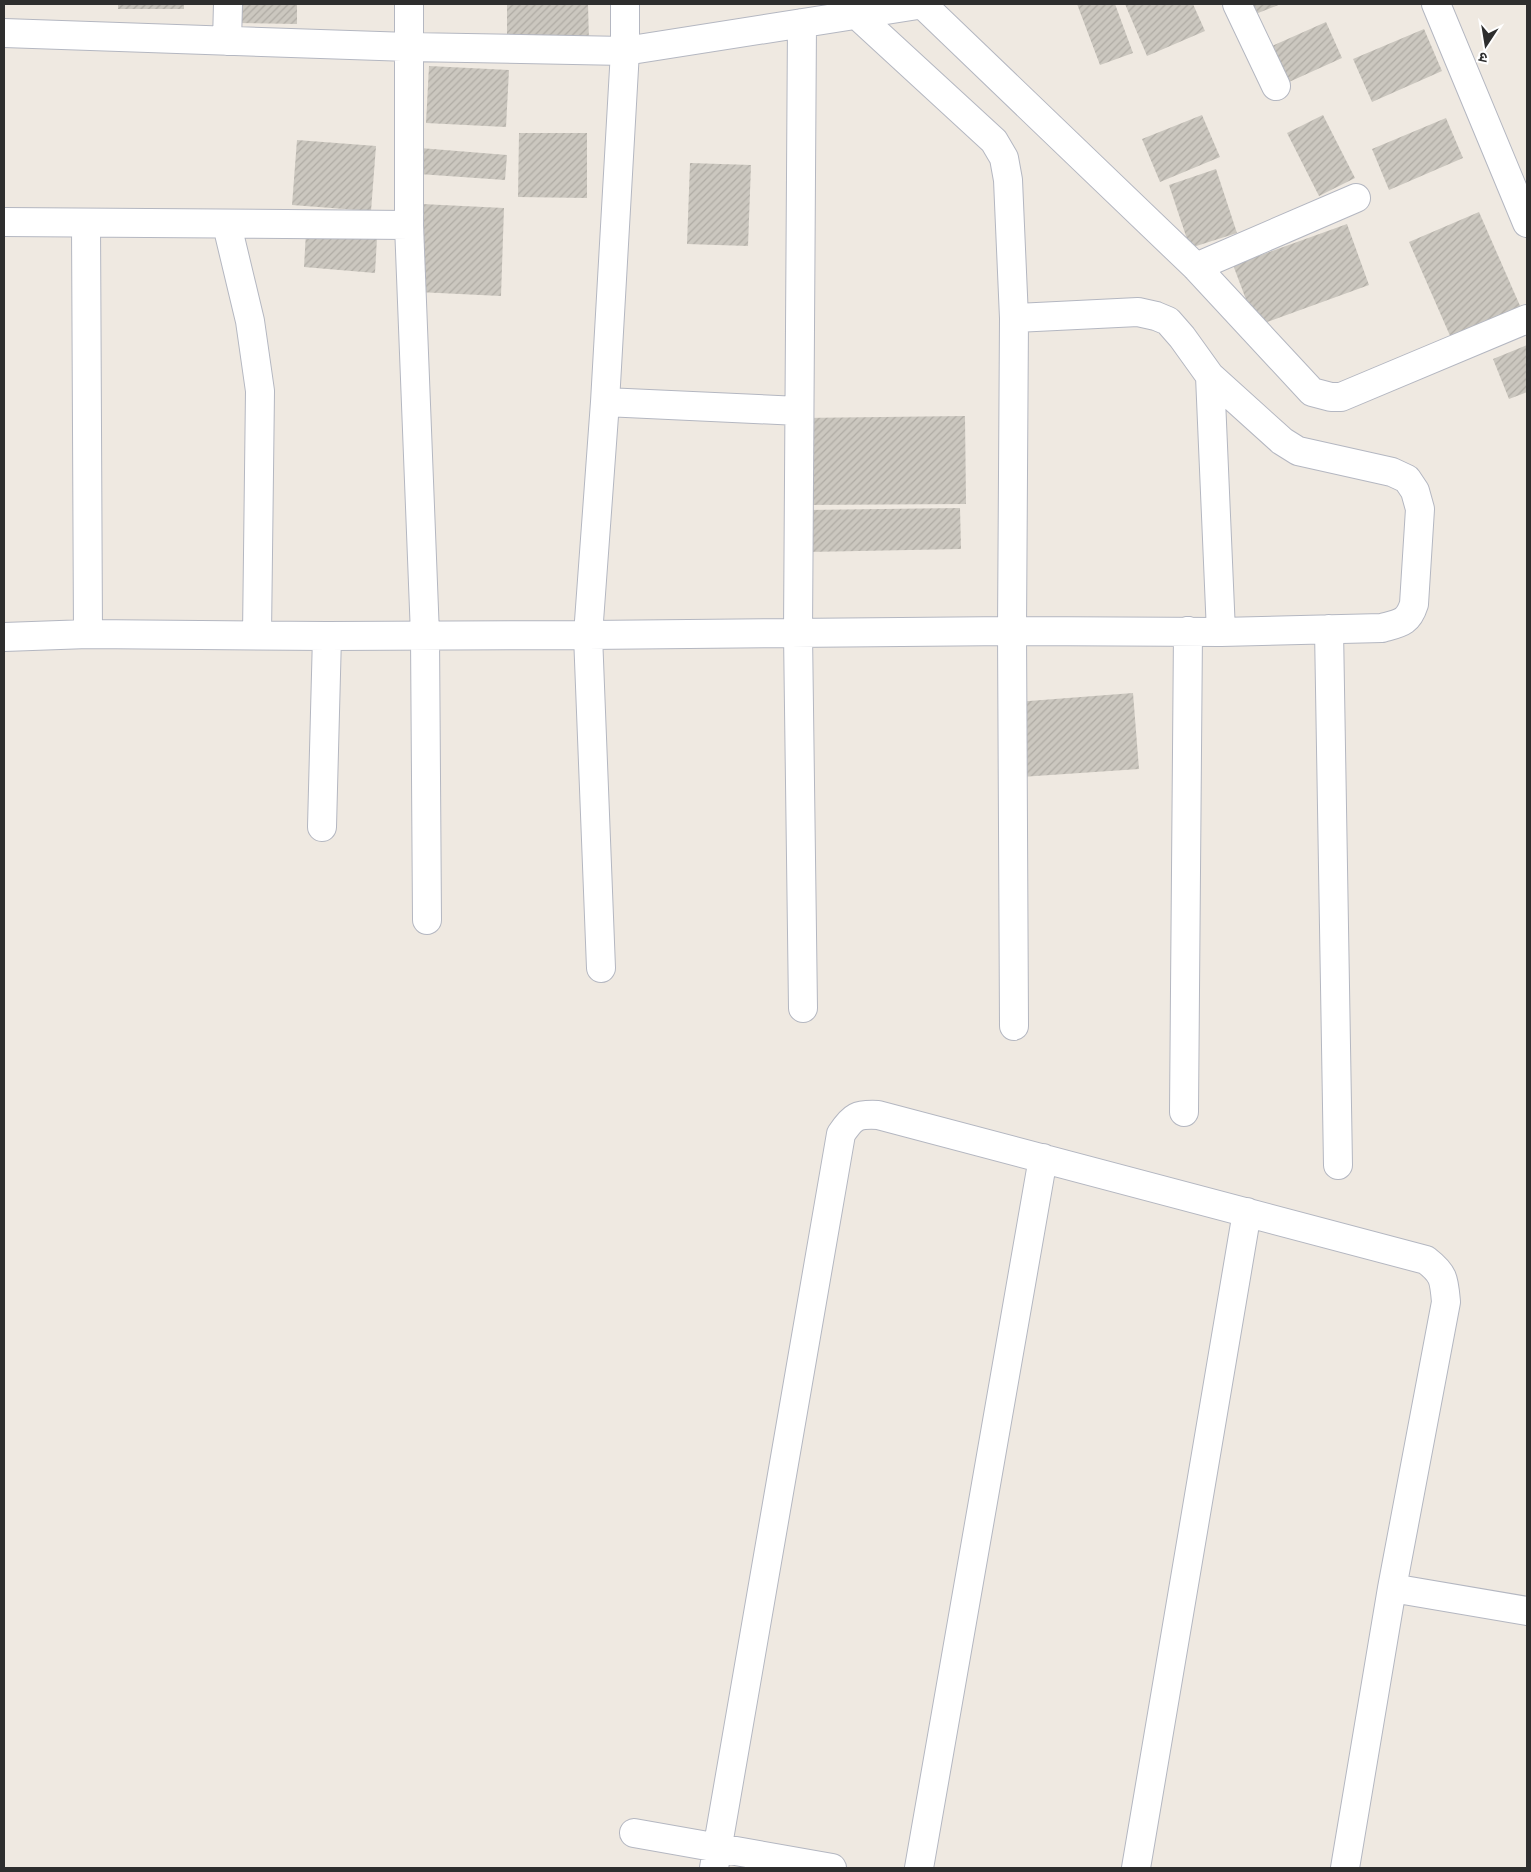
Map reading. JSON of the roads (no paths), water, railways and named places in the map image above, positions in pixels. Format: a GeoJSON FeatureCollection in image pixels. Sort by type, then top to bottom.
{"type":"FeatureCollection","features":[{"type":"Feature","properties":{"kind":"street"},"geometry":{"type":"LineString","coordinates":[[227,41],[228,4]]}},
{"type":"Feature","properties":{"kind":"street"},"geometry":{"type":"LineString","coordinates":[[409,4],[409,225],[425,635],[427,920]]}},
{"type":"Feature","properties":{"kind":"street"},"geometry":{"type":"LineString","coordinates":[[601,968],[588,635],[605,402],[625,50],[625,4]]}},
{"type":"Feature","properties":{"kind":"street"},"geometry":{"type":"LineString","coordinates":[[4,33],[409,47],[625,50],[923,4],[1196,267],[1312,392],[1331,398],[1341,397],[1527,319]]}},
{"type":"Feature","properties":{"kind":"street"},"geometry":{"type":"LineString","coordinates":[[1237,4],[1276,86]]}},
{"type":"Feature","properties":{"kind":"street"},"geometry":{"type":"LineString","coordinates":[[1436,4],[1527,224]]}},
{"type":"Feature","properties":{"kind":"street"},"geometry":{"type":"LineString","coordinates":[[857,15],[994,141],[1004,158],[1008,180],[1014,318],[1012,631],[1014,1026]]}},
{"type":"Feature","properties":{"kind":"street"},"geometry":{"type":"LineString","coordinates":[[802,23],[798,633],[803,1008]]}},
{"type":"Feature","properties":{"kind":"street"},"geometry":{"type":"LineString","coordinates":[[1196,267],[1356,198]]}},
{"type":"Feature","properties":{"kind":"street"},"geometry":{"type":"LineString","coordinates":[[4,222],[409,225]]}},
{"type":"Feature","properties":{"kind":"street"},"geometry":{"type":"LineString","coordinates":[[86,224],[88,634]]}},
{"type":"Feature","properties":{"kind":"street"},"geometry":{"type":"LineString","coordinates":[[227,225],[250,321],[260,391],[258,635]]}},
{"type":"Feature","properties":{"kind":"street"},"geometry":{"type":"LineString","coordinates":[[4,638],[88,634],[327,636],[1012,631],[1221,632],[1382,628],[1401,623],[1410,616],[1414,604],[1420,509],[1415,491],[1407,479],[1392,472],[1298,451],[1282,441],[1210,376],[1168,321],[1156,316],[1138,312],[1014,318]]}},
{"type":"Feature","properties":{"kind":"street"},"geometry":{"type":"LineString","coordinates":[[1210,376],[1221,632]]}},
{"type":"Feature","properties":{"kind":"street"},"geometry":{"type":"LineString","coordinates":[[605,402],[799,411]]}},
{"type":"Feature","properties":{"kind":"street"},"geometry":{"type":"LineString","coordinates":[[1330,629],[1338,1164]]}},
{"type":"Feature","properties":{"kind":"street"},"geometry":{"type":"LineString","coordinates":[[1184,1112],[1188,631]]}},
{"type":"Feature","properties":{"kind":"street"},"geometry":{"type":"LineString","coordinates":[[322,827],[327,636]]}},
{"type":"Feature","properties":{"kind":"street"},"geometry":{"type":"LineString","coordinates":[[716,1858],[841,1134],[849,1121],[861,1114],[878,1115],[1426,1260],[1440,1271],[1445,1286],[1446,1302],[1392,1588],[1344,1868]]}},
{"type":"Feature","properties":{"kind":"street"},"geometry":{"type":"LineString","coordinates":[[919,1868],[1042,1158]]}},
{"type":"Feature","properties":{"kind":"street"},"geometry":{"type":"LineString","coordinates":[[1136,1868],[1247,1212]]}},
{"type":"Feature","properties":{"kind":"street"},"geometry":{"type":"LineString","coordinates":[[1392,1588],[1527,1611]]}},
{"type":"Feature","properties":{"kind":"street"},"geometry":{"type":"LineString","coordinates":[[634,1833],[716,1858],[832,1868]]}}]}
